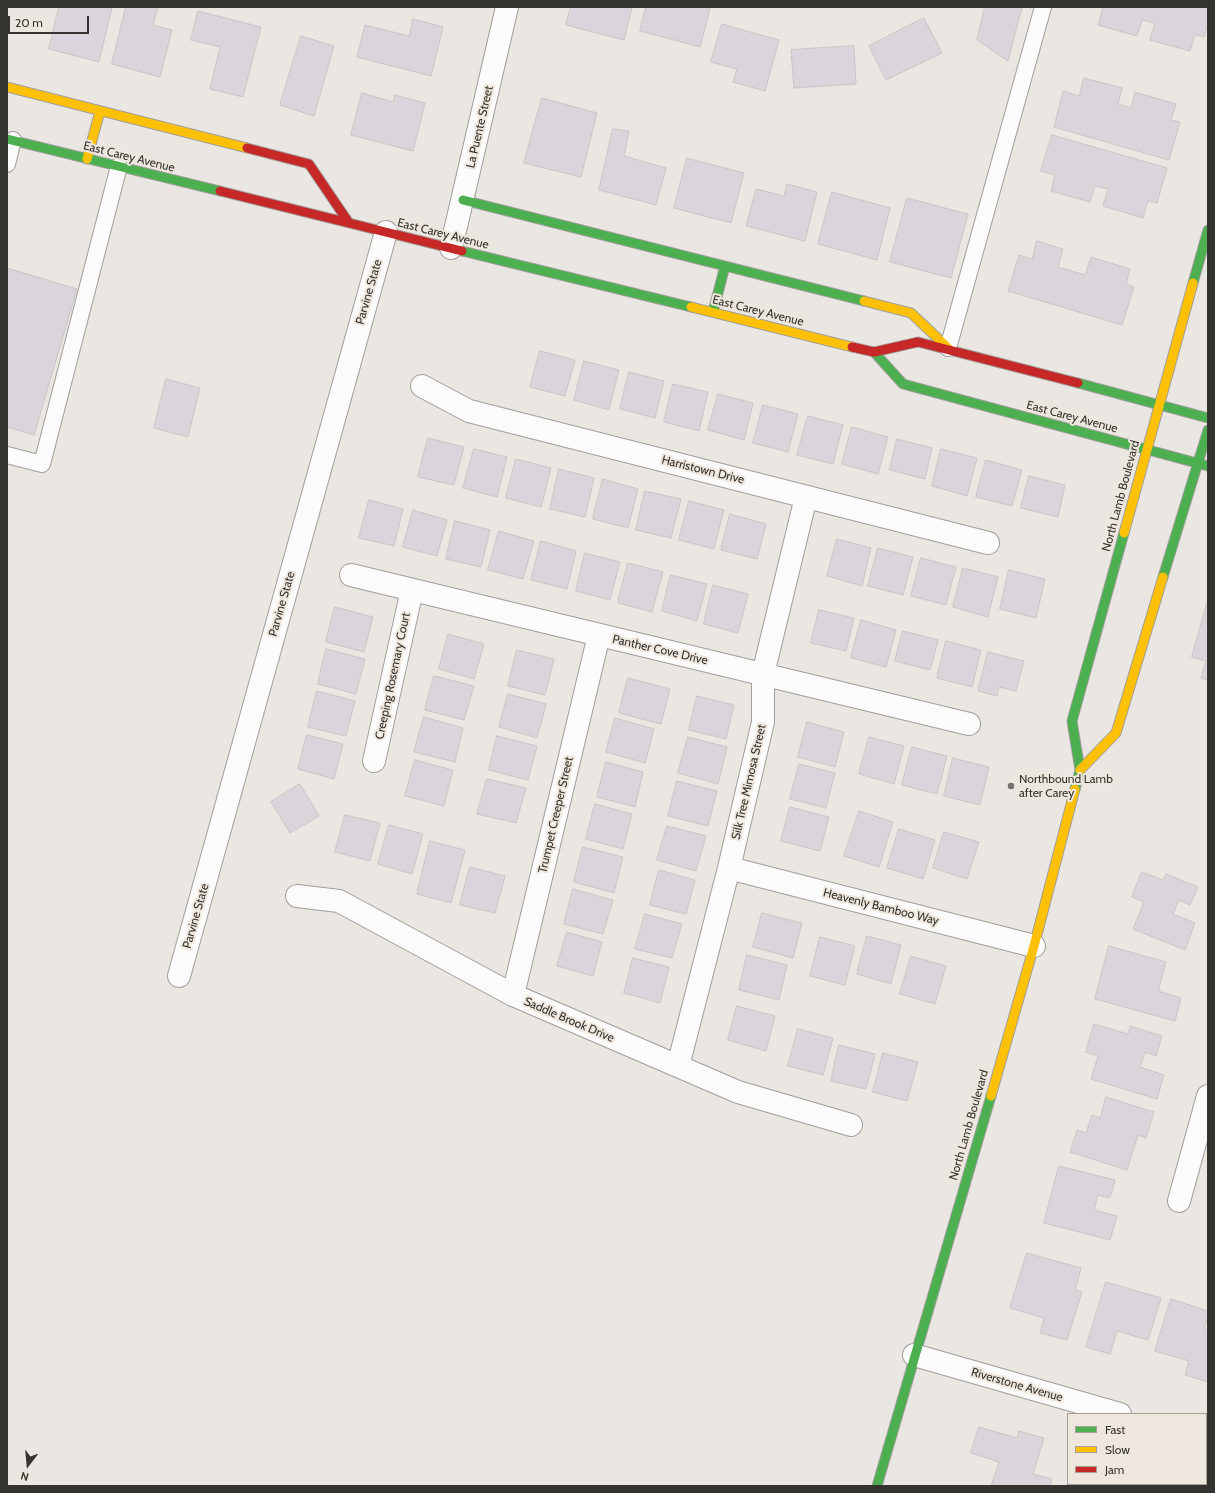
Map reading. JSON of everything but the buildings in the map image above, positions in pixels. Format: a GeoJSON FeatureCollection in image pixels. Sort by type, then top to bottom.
{"type":"FeatureCollection","features":[{"type":"Feature","properties":{"kind":"main road"},"geometry":{"type":"LineString","coordinates":[[7,87],[309,164],[349,223]]}},
{"type":"Feature","properties":{"kind":"main road"},"geometry":{"type":"LineString","coordinates":[[88,159],[100,111]]}},
{"type":"Feature","properties":{"kind":"main road","name":"East Carey Avenue"},"geometry":{"type":"LineString","coordinates":[[10,140],[874,352],[918,342],[948,348],[1208,418]]}},
{"type":"Feature","properties":{"kind":"main road"},"geometry":{"type":"LineString","coordinates":[[463,200],[911,314],[948,348]]}},
{"type":"Feature","properties":{"kind":"main road","name":"North Lamb Boulevard"},"geometry":{"type":"LineString","coordinates":[[877,1486],[1034,946],[1080,770],[1072,721],[1208,230]]}},
{"type":"Feature","properties":{"kind":"main road"},"geometry":{"type":"LineString","coordinates":[[713,312],[725,266]]}},
{"type":"Feature","properties":{"kind":"main road","name":"East Carey Avenue"},"geometry":{"type":"LineString","coordinates":[[874,352],[903,384],[1208,466]]}},
{"type":"Feature","properties":{"kind":"main road","name":"North Lamb Boulevard"},"geometry":{"type":"LineString","coordinates":[[1080,770],[1116,733],[1208,430]]}},
{"type":"Feature","properties":{"kind":"street","name":"La Puente Street"},"geometry":{"type":"LineString","coordinates":[[451,248],[507,7]]}},
{"type":"Feature","properties":{"kind":"street","name":"Parvine State"},"geometry":{"type":"LineString","coordinates":[[179,976],[386,232]]}},
{"type":"Feature","properties":{"kind":"street","name":"Harristown Drive"},"geometry":{"type":"LineString","coordinates":[[422,386],[468,410],[988,543]]}},
{"type":"Feature","properties":{"kind":"street","name":"Silk Tree Mimosa Street"},"geometry":{"type":"LineString","coordinates":[[678,1066],[729,868],[763,722],[763,674],[806,496]]}},
{"type":"Feature","properties":{"kind":"street","name":"Panther Cove Drive"},"geometry":{"type":"LineString","coordinates":[[351,575],[969,724]]}},
{"type":"Feature","properties":{"kind":"street","name":"Creeping Rosemary Court"},"geometry":{"type":"LineString","coordinates":[[374,761],[412,590]]}},
{"type":"Feature","properties":{"kind":"street","name":"Trumpet Creeper Street"},"geometry":{"type":"LineString","coordinates":[[513,996],[599,635]]}},
{"type":"Feature","properties":{"kind":"street","name":"Heavenly Bamboo Way"},"geometry":{"type":"LineString","coordinates":[[729,868],[1034,946]]}},
{"type":"Feature","properties":{"kind":"street","name":"Saddle Brook Drive"},"geometry":{"type":"LineString","coordinates":[[297,896],[339,901],[513,996],[738,1092],[852,1125]]}},
{"type":"Feature","properties":{"kind":"street"},"geometry":{"type":"LineString","coordinates":[[1178,1201],[1208,1096]]}},
{"type":"Feature","properties":{"kind":"street","name":"Riverstone Avenue"},"geometry":{"type":"LineString","coordinates":[[914,1355],[1117,1413]]}},
{"type":"Feature","properties":{"kind":"lane"},"geometry":{"type":"LineString","coordinates":[[948,348],[1043,7]]}},
{"type":"Feature","properties":{"kind":"lane"},"geometry":{"type":"LineString","coordinates":[[7,164],[10,140]]}},
{"type":"Feature","properties":{"kind":"lane"},"geometry":{"type":"LineString","coordinates":[[7,455],[42,464],[119,166]]}},
{"type":"Feature","properties":{"kind":"traffic: fast"},"geometry":{"type":"LineString","coordinates":[[7,139],[220,191]]}},
{"type":"Feature","properties":{"kind":"traffic: fast"},"geometry":{"type":"LineString","coordinates":[[463,200],[864,301]]}},
{"type":"Feature","properties":{"kind":"traffic: fast"},"geometry":{"type":"LineString","coordinates":[[1193,283],[1208,230]]}},
{"type":"Feature","properties":{"kind":"traffic: fast"},"geometry":{"type":"LineString","coordinates":[[462,251],[691,307]]}},
{"type":"Feature","properties":{"kind":"traffic: fast"},"geometry":{"type":"LineString","coordinates":[[713,312],[725,266]]}},
{"type":"Feature","properties":{"kind":"traffic: fast"},"geometry":{"type":"LineString","coordinates":[[874,352],[903,384],[1208,466]]}},
{"type":"Feature","properties":{"kind":"traffic: fast"},"geometry":{"type":"LineString","coordinates":[[1078,383],[1208,418]]}},
{"type":"Feature","properties":{"kind":"traffic: fast"},"geometry":{"type":"LineString","coordinates":[[1163,577],[1208,430]]}},
{"type":"Feature","properties":{"kind":"traffic: fast"},"geometry":{"type":"LineString","coordinates":[[1075,789],[1080,770],[1072,721],[1124,533]]}},
{"type":"Feature","properties":{"kind":"traffic: fast"},"geometry":{"type":"LineString","coordinates":[[877,1486],[991,1096]]}},
{"type":"Feature","properties":{"kind":"traffic: slow"},"geometry":{"type":"LineString","coordinates":[[7,87],[247,148]]}},
{"type":"Feature","properties":{"kind":"traffic: slow"},"geometry":{"type":"LineString","coordinates":[[87,159],[100,111]]}},
{"type":"Feature","properties":{"kind":"traffic: slow"},"geometry":{"type":"LineString","coordinates":[[1124,533],[1193,283]]}},
{"type":"Feature","properties":{"kind":"traffic: slow"},"geometry":{"type":"LineString","coordinates":[[864,301],[911,313],[948,348]]}},
{"type":"Feature","properties":{"kind":"traffic: slow"},"geometry":{"type":"LineString","coordinates":[[691,307],[852,347]]}},
{"type":"Feature","properties":{"kind":"traffic: slow"},"geometry":{"type":"LineString","coordinates":[[1080,770],[1116,733],[1163,577]]}},
{"type":"Feature","properties":{"kind":"traffic: slow"},"geometry":{"type":"LineString","coordinates":[[991,1096],[1034,946],[1075,789]]}},
{"type":"Feature","properties":{"kind":"traffic: jam"},"geometry":{"type":"LineString","coordinates":[[247,148],[309,164],[349,223]]}},
{"type":"Feature","properties":{"kind":"traffic: jam"},"geometry":{"type":"LineString","coordinates":[[220,191],[462,251]]}},
{"type":"Feature","properties":{"kind":"traffic: jam"},"geometry":{"type":"LineString","coordinates":[[852,347],[874,352],[918,342],[1078,383]]}},
{"type":"Feature","properties":{"kind":"place","name":"Northbound Lamb after Carey"},"geometry":{"type":"Point","coordinates":[1011,786]}}]}
